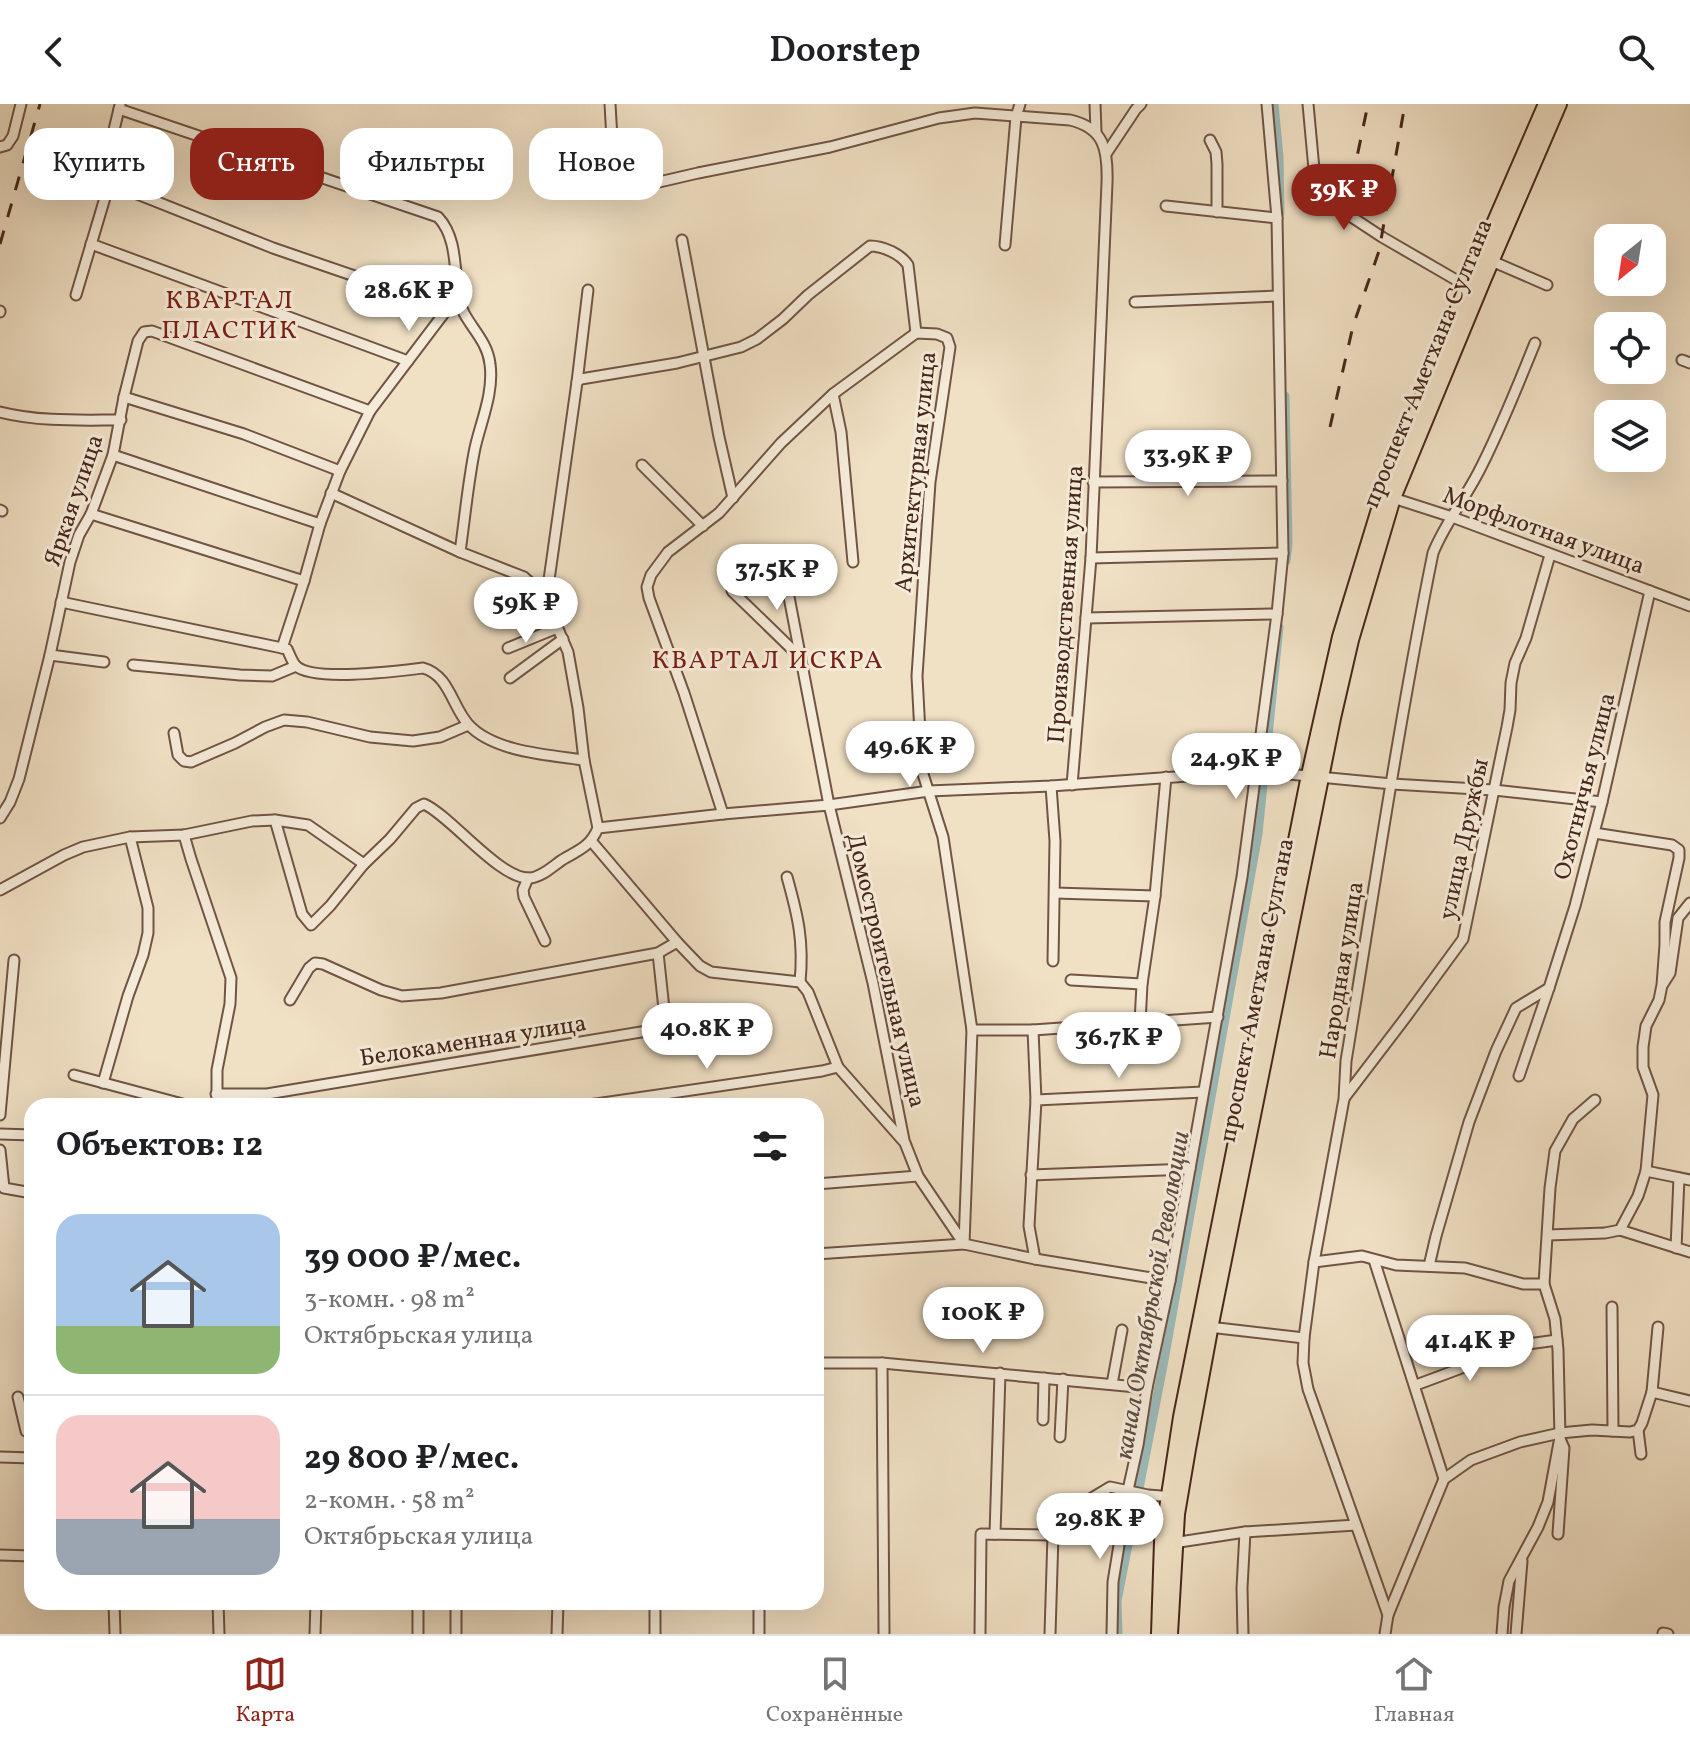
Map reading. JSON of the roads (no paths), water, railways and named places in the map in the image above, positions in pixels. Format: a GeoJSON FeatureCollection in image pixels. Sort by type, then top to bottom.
{"type":"FeatureCollection","features":[{"type":"Feature","properties":{"kind":"main road"},"geometry":{"type":"LineString","coordinates":[[1159,1634],[1176,1497],[1181,1417],[1205,1326],[1340,637],[1389,496],[1546,104]]}},
{"type":"Feature","properties":{"kind":"main road","name":"проспект Аметхана Султана"},"geometry":{"type":"LineString","coordinates":[[1486,259],[1559,104]]}},
{"type":"Feature","properties":{"kind":"main road"},"geometry":{"type":"LineString","coordinates":[[1169,1542],[1170,1634]]}},
{"type":"Feature","properties":{"kind":"street"},"geometry":{"type":"LineString","coordinates":[[4,146],[13,136],[21,104]]}},
{"type":"Feature","properties":{"kind":"street"},"geometry":{"type":"LineString","coordinates":[[610,104],[615,158],[629,189],[830,147],[939,118],[975,113],[1070,120],[1084,123],[1096,131]]}},
{"type":"Feature","properties":{"kind":"street"},"geometry":{"type":"LineString","coordinates":[[1005,245],[1016,117],[1020,104]]}},
{"type":"Feature","properties":{"kind":"street"},"geometry":{"type":"LineString","coordinates":[[1095,104],[1096,131]]}},
{"type":"Feature","properties":{"kind":"street"},"geometry":{"type":"LineString","coordinates":[[1106,154],[1141,104]]}},
{"type":"Feature","properties":{"kind":"street"},"geometry":{"type":"LineString","coordinates":[[1112,1634],[1113,1582],[1128,1490],[1170,1281],[1261,771],[1277,614],[1283,553],[1277,218],[1267,104]]}},
{"type":"Feature","properties":{"kind":"street"},"geometry":{"type":"LineString","coordinates":[[1308,104],[1315,180],[1320,193],[1382,237],[1472,289]]}},
{"type":"Feature","properties":{"kind":"street"},"geometry":{"type":"LineString","coordinates":[[114,128],[119,106],[438,217],[444,224],[452,246],[460,303],[487,348],[491,378],[473,458],[460,552]]}},
{"type":"Feature","properties":{"kind":"street","name":"Производственная улица"},"geometry":{"type":"LineString","coordinates":[[1072,785],[1091,558],[1108,173],[1106,154],[1096,131]]}},
{"type":"Feature","properties":{"kind":"street"},"geometry":{"type":"LineString","coordinates":[[1210,140],[1216,152],[1217,212]]}},
{"type":"Feature","properties":{"kind":"street"},"geometry":{"type":"LineString","coordinates":[[76,295],[104,200]]}},
{"type":"Feature","properties":{"kind":"street"},"geometry":{"type":"LineString","coordinates":[[152,200],[273,248],[448,308]]}},
{"type":"Feature","properties":{"kind":"street"},"geometry":{"type":"LineString","coordinates":[[1166,206],[1277,218]]}},
{"type":"Feature","properties":{"kind":"street"},"geometry":{"type":"LineString","coordinates":[[682,240],[733,498]]}},
{"type":"Feature","properties":{"kind":"street"},"geometry":{"type":"LineString","coordinates":[[91,244],[408,361]]}},
{"type":"Feature","properties":{"kind":"street"},"geometry":{"type":"LineString","coordinates":[[577,382],[741,347],[757,339],[870,246],[880,246],[905,260],[908,265],[916,333]]}},
{"type":"Feature","properties":{"kind":"street"},"geometry":{"type":"LineString","coordinates":[[1486,259],[1547,285]]}},
{"type":"Feature","properties":{"kind":"street"},"geometry":{"type":"LineString","coordinates":[[546,601],[588,290]]}},
{"type":"Feature","properties":{"kind":"street"},"geometry":{"type":"LineString","coordinates":[[1135,302],[1277,296]]}},
{"type":"Feature","properties":{"kind":"street"},"geometry":{"type":"LineString","coordinates":[[282,648],[331,493],[370,411],[448,308],[460,303]]}},
{"type":"Feature","properties":{"kind":"street","name":"Яркая улица"},"geometry":{"type":"LineString","coordinates":[[0,818],[19,779],[70,562],[113,455],[138,341],[144,332],[152,331],[370,411]]}},
{"type":"Feature","properties":{"kind":"street","name":"Архитектурная улица"},"geometry":{"type":"LineString","coordinates":[[723,814],[649,598],[647,587],[651,575],[668,552],[719,513],[781,443],[833,394],[916,333],[947,338],[950,347],[930,482],[917,676],[922,771],[943,837],[972,1030],[964,1244]]}},
{"type":"Feature","properties":{"kind":"street","name":"Народная улица"},"geometry":{"type":"LineString","coordinates":[[1388,1615],[1308,1389],[1303,1363],[1304,1338],[1413,649],[1433,553],[1438,538],[1489,452],[1535,343]]}},
{"type":"Feature","properties":{"kind":"street"},"geometry":{"type":"LineString","coordinates":[[833,394],[841,432],[853,562]]}},
{"type":"Feature","properties":{"kind":"street"},"geometry":{"type":"LineString","coordinates":[[124,397],[244,434],[340,471]]}},
{"type":"Feature","properties":{"kind":"street"},"geometry":{"type":"LineString","coordinates":[[0,412],[60,421],[121,420]]}},
{"type":"Feature","properties":{"kind":"street"},"geometry":{"type":"LineString","coordinates":[[113,455],[320,524]]}},
{"type":"Feature","properties":{"kind":"street"},"geometry":{"type":"LineString","coordinates":[[642,465],[703,526]]}},
{"type":"Feature","properties":{"kind":"street"},"geometry":{"type":"LineString","coordinates":[[1093,482],[1282,481]]}},
{"type":"Feature","properties":{"kind":"street"},"geometry":{"type":"LineString","coordinates":[[275,820],[302,914],[311,925],[416,808],[424,804],[433,808],[471,844],[498,864],[528,878],[592,842],[598,828],[568,652],[546,601],[537,589],[524,577],[460,552],[331,493]]}},
{"type":"Feature","properties":{"kind":"street","name":"Морфлотная улица"},"geometry":{"type":"LineString","coordinates":[[1389,496],[1690,606]]}},
{"type":"Feature","properties":{"kind":"street"},"geometry":{"type":"LineString","coordinates":[[91,514],[304,581]]}},
{"type":"Feature","properties":{"kind":"street"},"geometry":{"type":"LineString","coordinates":[[1091,558],[1283,553]]}},
{"type":"Feature","properties":{"kind":"street","name":"улица Дружбы"},"geometry":{"type":"LineString","coordinates":[[1344,1099],[1463,939],[1510,710],[1515,663],[1526,638],[1550,555]]}},
{"type":"Feature","properties":{"kind":"street","name":"Домостроительная улица"},"geometry":{"type":"LineString","coordinates":[[784,571],[829,805],[873,983],[905,1143]]}},
{"type":"Feature","properties":{"kind":"street"},"geometry":{"type":"LineString","coordinates":[[732,591],[799,656]]}},
{"type":"Feature","properties":{"kind":"street","name":"Охотничья улица"},"geometry":{"type":"LineString","coordinates":[[1519,1076],[1575,906],[1650,591]]}},
{"type":"Feature","properties":{"kind":"street"},"geometry":{"type":"LineString","coordinates":[[61,602],[287,649],[300,669],[338,675],[423,668],[433,671],[468,725],[488,739],[513,748],[584,760]]}},
{"type":"Feature","properties":{"kind":"street"},"geometry":{"type":"LineString","coordinates":[[1086,618],[1277,614]]}},
{"type":"Feature","properties":{"kind":"street"},"geometry":{"type":"LineString","coordinates":[[508,648],[557,628]]}},
{"type":"Feature","properties":{"kind":"street"},"geometry":{"type":"LineString","coordinates":[[510,678],[563,639]]}},
{"type":"Feature","properties":{"kind":"street"},"geometry":{"type":"LineString","coordinates":[[50,655],[104,662]]}},
{"type":"Feature","properties":{"kind":"street"},"geometry":{"type":"LineString","coordinates":[[133,665],[272,676],[296,666]]}},
{"type":"Feature","properties":{"kind":"street"},"geometry":{"type":"LineString","coordinates":[[174,733],[178,755],[184,761],[191,762],[284,720],[307,722],[370,737],[413,741],[440,737],[468,725]]}},
{"type":"Feature","properties":{"kind":"street"},"geometry":{"type":"LineString","coordinates":[[598,828],[829,805],[929,791],[1072,785],[1261,771],[1602,802]]}},
{"type":"Feature","properties":{"kind":"street"},"geometry":{"type":"LineString","coordinates":[[1140,1023],[1166,777]]}},
{"type":"Feature","properties":{"kind":"street"},"geometry":{"type":"LineString","coordinates":[[1051,786],[1055,841],[1053,961]]}},
{"type":"Feature","properties":{"kind":"street"},"geometry":{"type":"LineString","coordinates":[[0,890],[83,847],[130,837],[184,835],[252,821],[275,820],[308,825],[364,864]]}},
{"type":"Feature","properties":{"kind":"street"},"geometry":{"type":"LineString","coordinates":[[1594,833],[1672,845],[1679,850],[1665,922],[1662,985],[1659,1000],[1646,1026],[1643,1047],[1643,1067],[1653,1095],[1646,1171],[1638,1196],[1620,1230]]}},
{"type":"Feature","properties":{"kind":"street"},"geometry":{"type":"LineString","coordinates":[[184,835],[231,978],[230,1004],[217,1070],[216,1098]]}},
{"type":"Feature","properties":{"kind":"street"},"geometry":{"type":"LineString","coordinates":[[103,1083],[148,933],[148,908],[130,837]]}},
{"type":"Feature","properties":{"kind":"street"},"geometry":{"type":"LineString","coordinates":[[592,842],[700,966],[711,972],[800,982],[808,992],[838,1067],[905,1143],[918,1176],[964,1244]]}},
{"type":"Feature","properties":{"kind":"street"},"geometry":{"type":"LineString","coordinates":[[787,877],[803,956],[800,982]]}},
{"type":"Feature","properties":{"kind":"street"},"geometry":{"type":"LineString","coordinates":[[528,878],[523,890],[524,897],[545,941]]}},
{"type":"Feature","properties":{"kind":"street"},"geometry":{"type":"LineString","coordinates":[[1055,893],[1155,896]]}},
{"type":"Feature","properties":{"kind":"street"},"geometry":{"type":"LineString","coordinates":[[1662,985],[1670,973],[1678,918],[1690,903]]}},
{"type":"Feature","properties":{"kind":"street"},"geometry":{"type":"LineString","coordinates":[[290,1000],[315,963],[402,996],[441,993],[658,953],[677,942]]}},
{"type":"Feature","properties":{"kind":"street","name":"Белокаменная улица"},"geometry":{"type":"LineString","coordinates":[[216,1094],[267,1094],[653,1030],[661,1026],[665,1018],[658,953]]}},
{"type":"Feature","properties":{"kind":"street"},"geometry":{"type":"LineString","coordinates":[[0,1115],[14,960]]}},
{"type":"Feature","properties":{"kind":"street"},"geometry":{"type":"LineString","coordinates":[[1071,980],[1142,984]]}},
{"type":"Feature","properties":{"kind":"street"},"geometry":{"type":"LineString","coordinates":[[1429,1266],[1469,1122],[1496,1051],[1516,1008],[1549,988]]}},
{"type":"Feature","properties":{"kind":"street"},"geometry":{"type":"LineString","coordinates":[[972,1030],[1033,1030],[1218,1017]]}},
{"type":"Feature","properties":{"kind":"street"},"geometry":{"type":"LineString","coordinates":[[1033,1030],[1036,1100],[1029,1226],[1035,1259]]}},
{"type":"Feature","properties":{"kind":"street"},"geometry":{"type":"LineString","coordinates":[[637,1098],[838,1067]]}},
{"type":"Feature","properties":{"kind":"street"},"geometry":{"type":"LineString","coordinates":[[74,1075],[160,1098]]}},
{"type":"Feature","properties":{"kind":"street"},"geometry":{"type":"LineString","coordinates":[[1036,1100],[1203,1092]]}},
{"type":"Feature","properties":{"kind":"street"},"geometry":{"type":"LineString","coordinates":[[1502,1634],[1509,1581],[1548,1502],[1560,1435],[1555,1319],[1544,1284],[1555,1151],[1573,1119],[1595,1100]]}},
{"type":"Feature","properties":{"kind":"street"},"geometry":{"type":"LineString","coordinates":[[0,1134],[24,1135]]}},
{"type":"Feature","properties":{"kind":"street"},"geometry":{"type":"LineString","coordinates":[[0,1150],[2,1189],[24,1192]]}},
{"type":"Feature","properties":{"kind":"street"},"geometry":{"type":"LineString","coordinates":[[1031,1175],[1190,1169]]}},
{"type":"Feature","properties":{"kind":"street"},"geometry":{"type":"LineString","coordinates":[[1646,1171],[1685,1179],[1676,1248]]}},
{"type":"Feature","properties":{"kind":"street"},"geometry":{"type":"LineString","coordinates":[[824,1183],[918,1176]]}},
{"type":"Feature","properties":{"kind":"street"},"geometry":{"type":"LineString","coordinates":[[1548,1235],[1620,1230],[1690,1252]]}},
{"type":"Feature","properties":{"kind":"street"},"geometry":{"type":"LineString","coordinates":[[824,1253],[964,1244],[1170,1281]]}},
{"type":"Feature","properties":{"kind":"street"},"geometry":{"type":"LineString","coordinates":[[1314,1262],[1357,1256],[1396,1265],[1465,1268],[1523,1284],[1544,1284]]}},
{"type":"Feature","properties":{"kind":"street"},"geometry":{"type":"LineString","coordinates":[[1374,1260],[1444,1479]]}},
{"type":"Feature","properties":{"kind":"street"},"geometry":{"type":"LineString","coordinates":[[1612,1307],[1613,1431]]}},
{"type":"Feature","properties":{"kind":"street"},"geometry":{"type":"LineString","coordinates":[[1205,1326],[1304,1338]]}},
{"type":"Feature","properties":{"kind":"street"},"geometry":{"type":"LineString","coordinates":[[1641,1454],[1638,1430],[1652,1392],[1658,1327]]}},
{"type":"Feature","properties":{"kind":"street"},"geometry":{"type":"LineString","coordinates":[[1112,1384],[1122,1330]]}},
{"type":"Feature","properties":{"kind":"street"},"geometry":{"type":"LineString","coordinates":[[1416,1385],[1467,1366],[1463,1339]]}},
{"type":"Feature","properties":{"kind":"street"},"geometry":{"type":"LineString","coordinates":[[1528,1344],[1557,1340]]}},
{"type":"Feature","properties":{"kind":"street"},"geometry":{"type":"LineString","coordinates":[[824,1363],[882,1363],[1147,1388]]}},
{"type":"Feature","properties":{"kind":"street"},"geometry":{"type":"LineString","coordinates":[[882,1363],[884,1634]]}},
{"type":"Feature","properties":{"kind":"street"},"geometry":{"type":"LineString","coordinates":[[995,1534],[1000,1373]]}},
{"type":"Feature","properties":{"kind":"street"},"geometry":{"type":"LineString","coordinates":[[1043,1420],[1044,1378]]}},
{"type":"Feature","properties":{"kind":"street"},"geometry":{"type":"LineString","coordinates":[[1060,1437],[1063,1379]]}},
{"type":"Feature","properties":{"kind":"street"},"geometry":{"type":"LineString","coordinates":[[1652,1392],[1690,1401]]}},
{"type":"Feature","properties":{"kind":"street"},"geometry":{"type":"LineString","coordinates":[[18,1397],[24,1422]]}},
{"type":"Feature","properties":{"kind":"street"},"geometry":{"type":"LineString","coordinates":[[1385,1634],[1388,1615],[1444,1479],[1471,1460],[1520,1442],[1592,1430],[1638,1430]]}},
{"type":"Feature","properties":{"kind":"street"},"geometry":{"type":"LineString","coordinates":[[1558,1534],[1564,1448],[1560,1435]]}},
{"type":"Feature","properties":{"kind":"street"},"geometry":{"type":"LineString","coordinates":[[0,1457],[24,1458]]}},
{"type":"Feature","properties":{"kind":"street"},"geometry":{"type":"LineString","coordinates":[[980,1634],[981,1534],[1053,1535],[1061,1532],[1085,1502],[1110,1487],[1176,1497]]}},
{"type":"Feature","properties":{"kind":"street"},"geometry":{"type":"LineString","coordinates":[[1169,1542],[1245,1532],[1356,1525]]}},
{"type":"Feature","properties":{"kind":"street"},"geometry":{"type":"LineString","coordinates":[[1243,1634],[1245,1532]]}},
{"type":"Feature","properties":{"kind":"street"},"geometry":{"type":"LineString","coordinates":[[1050,1634],[1053,1535]]}},
{"type":"Feature","properties":{"kind":"street"},"geometry":{"type":"LineString","coordinates":[[0,1555],[24,1556]]}},
{"type":"Feature","properties":{"kind":"street"},"geometry":{"type":"LineString","coordinates":[[1516,1634],[1522,1558]]}},
{"type":"Feature","properties":{"kind":"street"},"geometry":{"type":"LineString","coordinates":[[114,1610],[115,1634]]}},
{"type":"Feature","properties":{"kind":"street"},"geometry":{"type":"LineString","coordinates":[[218,1610],[219,1634]]}},
{"type":"Feature","properties":{"kind":"street"},"geometry":{"type":"LineString","coordinates":[[315,1634],[316,1610]]}},
{"type":"Feature","properties":{"kind":"street"},"geometry":{"type":"LineString","coordinates":[[418,1610],[418,1634]]}},
{"type":"Feature","properties":{"kind":"street"},"geometry":{"type":"LineString","coordinates":[[456,1610],[456,1634]]}},
{"type":"Feature","properties":{"kind":"street"},"geometry":{"type":"LineString","coordinates":[[557,1634],[558,1610]]}},
{"type":"Feature","properties":{"kind":"street"},"geometry":{"type":"LineString","coordinates":[[655,1610],[655,1634]]}},
{"type":"Feature","properties":{"kind":"street"},"geometry":{"type":"LineString","coordinates":[[759,1610],[759,1634]]}},
{"type":"Feature","properties":{"kind":"waterway","name":"канал Октябрьской Революции"},"geometry":{"type":"LineString","coordinates":[[1274,104],[1280,213]]}},
{"type":"Feature","properties":{"kind":"waterway","name":"канал Октябрьской Революции"},"geometry":{"type":"LineString","coordinates":[[1285,396],[1286,561]]}},
{"type":"Feature","properties":{"kind":"waterway","name":"канал Октябрьской Революции"},"geometry":{"type":"LineString","coordinates":[[1118,1634],[1117,1601],[1163,1366],[1258,834],[1279,627]]}},
{"type":"Feature","properties":{"kind":"railway"},"geometry":{"type":"LineString","coordinates":[[0,244],[40,104]]}},
{"type":"Feature","properties":{"kind":"railway"},"geometry":{"type":"LineString","coordinates":[[1352,181],[1368,104]]}},
{"type":"Feature","properties":{"kind":"railway"},"geometry":{"type":"LineString","coordinates":[[1330,427],[1353,326],[1379,251],[1405,104]]}},
{"type":"Feature","properties":{"kind":"district","name":"КВАРТАЛ ПЛАСТИК"},"geometry":{"type":"Point","coordinates":[230,314]}},
{"type":"Feature","properties":{"kind":"district","name":"КВАРТАЛ ИСКРА"},"geometry":{"type":"Point","coordinates":[768,659]}}]}
